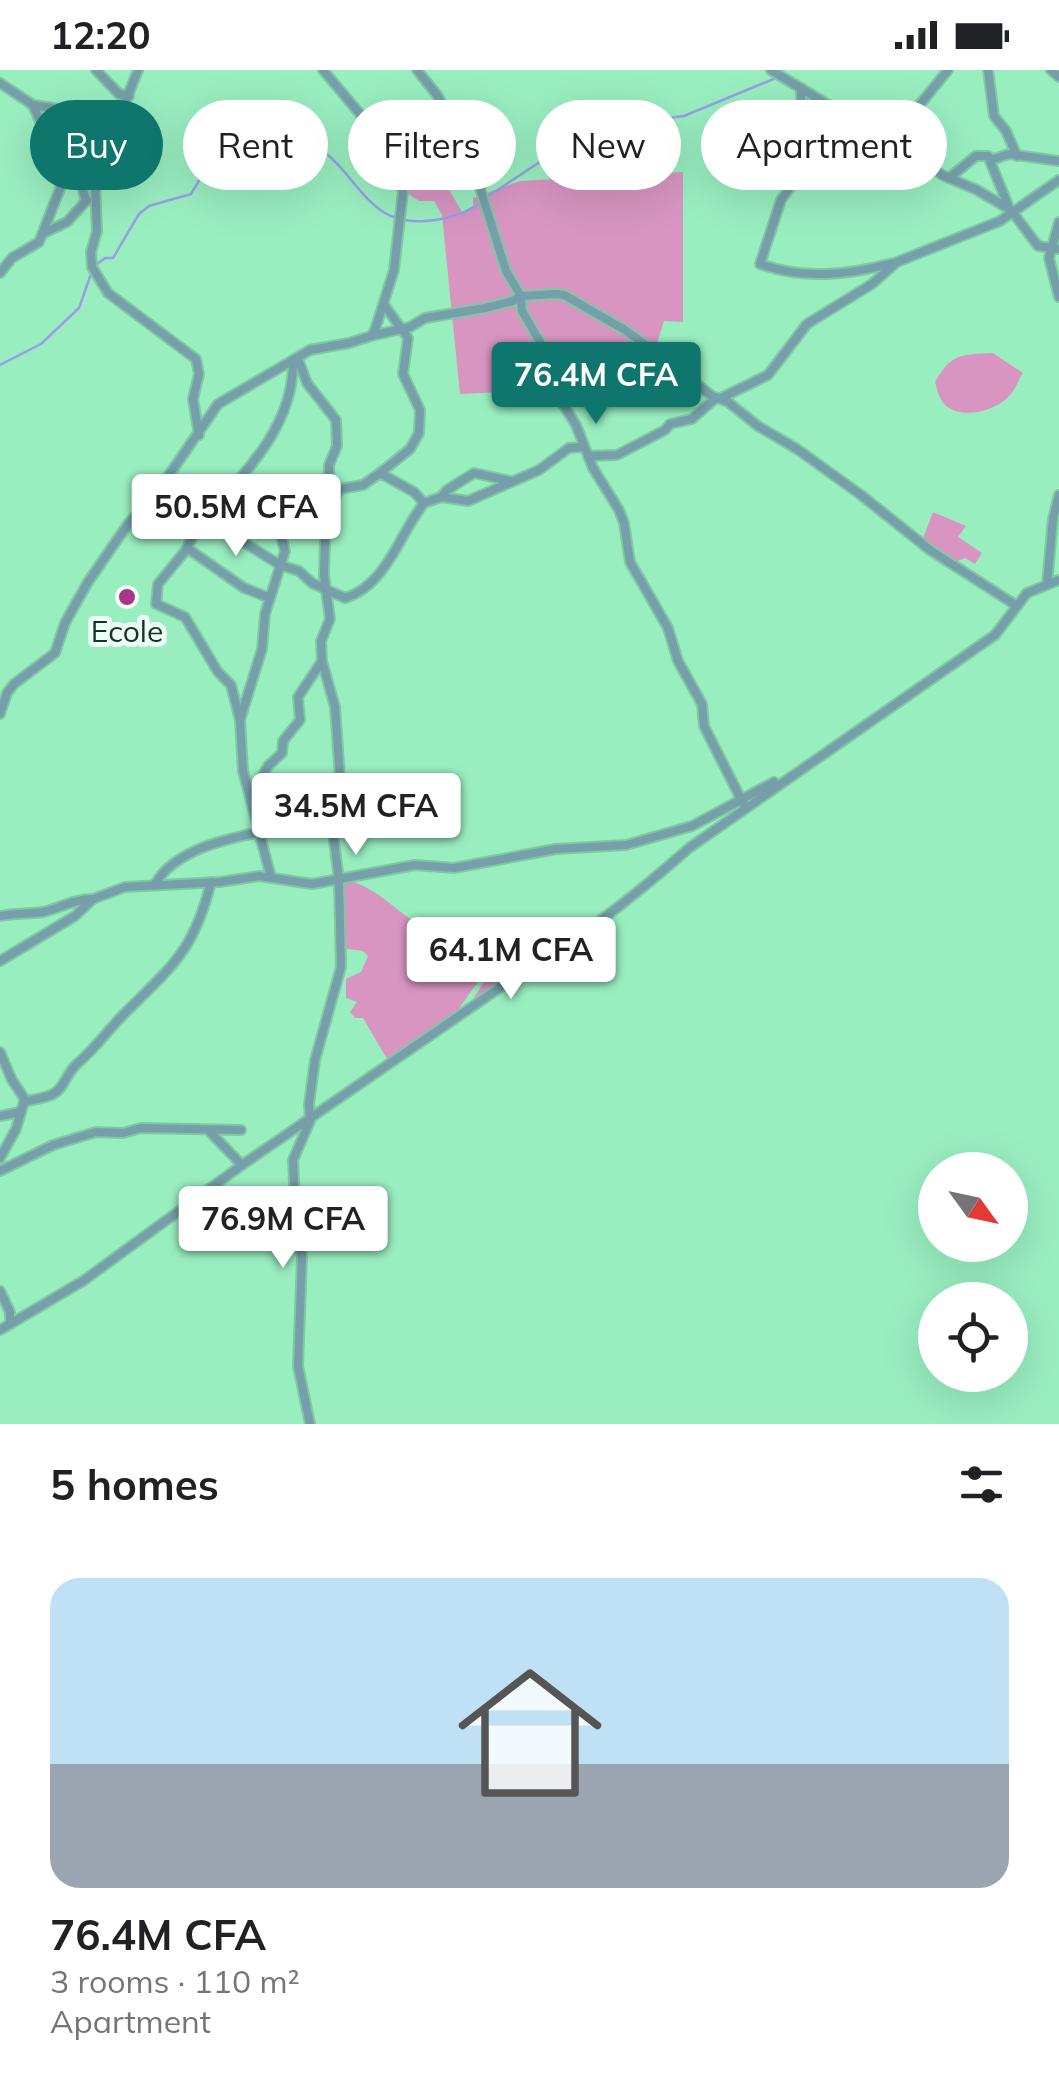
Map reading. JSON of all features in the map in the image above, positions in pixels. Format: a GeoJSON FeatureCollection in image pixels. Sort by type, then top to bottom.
{"type":"FeatureCollection","features":[{"type":"Feature","properties":{"kind":"street"},"geometry":{"type":"LineString","coordinates":[[96,70],[119,94],[129,96]]}},
{"type":"Feature","properties":{"kind":"street"},"geometry":{"type":"LineString","coordinates":[[127,100],[138,70]]}},
{"type":"Feature","properties":{"kind":"street"},"geometry":{"type":"LineString","coordinates":[[324,70],[371,127],[403,191],[396,258],[385,306],[371,336]]}},
{"type":"Feature","properties":{"kind":"street"},"geometry":{"type":"LineString","coordinates":[[417,70],[452,122],[481,155],[484,168],[480,188],[506,270],[521,296],[522,311],[552,364],[561,401],[624,522],[630,562],[668,628],[678,661],[702,704],[704,726],[745,807]]}},
{"type":"Feature","properties":{"kind":"street"},"geometry":{"type":"LineString","coordinates":[[771,70],[822,100]]}},
{"type":"Feature","properties":{"kind":"street"},"geometry":{"type":"LineString","coordinates":[[924,100],[948,70]]}},
{"type":"Feature","properties":{"kind":"street"},"geometry":{"type":"LineString","coordinates":[[988,70],[994,116],[1017,156]]}},
{"type":"Feature","properties":{"kind":"street"},"geometry":{"type":"LineString","coordinates":[[1051,70],[1059,77]]}},
{"type":"Feature","properties":{"kind":"street"},"geometry":{"type":"LineString","coordinates":[[0,83],[30,103]]}},
{"type":"Feature","properties":{"kind":"street"},"geometry":{"type":"LineString","coordinates":[[801,88],[801,100]]}},
{"type":"Feature","properties":{"kind":"street"},"geometry":{"type":"LineString","coordinates":[[950,178],[983,154],[991,160],[1012,212],[1031,240],[1038,246],[1055,249]]}},
{"type":"Feature","properties":{"kind":"street"},"geometry":{"type":"LineString","coordinates":[[991,160],[1017,156],[1059,160]]}},
{"type":"Feature","properties":{"kind":"street"},"geometry":{"type":"LineString","coordinates":[[947,176],[1012,212]]}},
{"type":"Feature","properties":{"kind":"street"},"geometry":{"type":"LineString","coordinates":[[787,190],[780,200],[760,264],[795,275],[843,274],[898,262],[1012,212],[1059,180]]}},
{"type":"Feature","properties":{"kind":"street"},"geometry":{"type":"LineString","coordinates":[[0,273],[12,258],[37,244],[59,190]]}},
{"type":"Feature","properties":{"kind":"street"},"geometry":{"type":"LineString","coordinates":[[85,190],[97,231],[91,260],[96,277],[116,300],[196,359],[199,374],[193,398],[199,434]]}},
{"type":"Feature","properties":{"kind":"street"},"geometry":{"type":"LineString","coordinates":[[44,233],[66,222],[90,198],[93,190]]}},
{"type":"Feature","properties":{"kind":"street"},"geometry":{"type":"LineString","coordinates":[[1059,222],[1050,267],[1059,297]]}},
{"type":"Feature","properties":{"kind":"street"},"geometry":{"type":"LineString","coordinates":[[158,491],[201,521],[280,565],[300,570],[326,590],[345,598],[378,575],[424,502],[441,497],[468,502],[539,470],[570,448],[617,455],[668,425],[684,423],[718,398],[768,375],[808,324],[872,284],[898,262]]}},
{"type":"Feature","properties":{"kind":"street"},"geometry":{"type":"LineString","coordinates":[[0,714],[14,684],[55,652],[65,623],[88,582],[223,400],[313,348],[349,344],[403,329],[425,318],[484,308],[521,296],[564,295],[626,330],[650,348],[656,362],[680,371],[758,426],[797,448],[930,550],[1017,606]]}},
{"type":"Feature","properties":{"kind":"street"},"geometry":{"type":"LineString","coordinates":[[330,505],[340,490],[364,485],[410,449],[419,432],[420,410],[402,374],[409,344],[385,306]]}},
{"type":"Feature","properties":{"kind":"street"},"geometry":{"type":"LineString","coordinates":[[271,877],[243,771],[240,720],[231,686],[182,615],[156,604],[158,584],[187,548],[201,521],[229,494],[277,427],[293,384],[295,360]]}},
{"type":"Feature","properties":{"kind":"street"},"geometry":{"type":"LineString","coordinates":[[295,360],[306,383],[336,420],[337,446],[330,465],[324,550],[330,618],[322,633],[322,661],[336,707],[340,777],[331,818],[338,880],[340,967],[315,1060],[310,1118],[293,1160],[296,1226],[302,1257],[298,1366],[310,1424]]}},
{"type":"Feature","properties":{"kind":"street"},"geometry":{"type":"LineString","coordinates":[[380,472],[424,502]]}},
{"type":"Feature","properties":{"kind":"street"},"geometry":{"type":"LineString","coordinates":[[441,497],[474,473],[510,481]]}},
{"type":"Feature","properties":{"kind":"street"},"geometry":{"type":"LineString","coordinates":[[229,494],[281,536],[284,551],[261,630],[262,649],[240,720]]}},
{"type":"Feature","properties":{"kind":"street"},"geometry":{"type":"LineString","coordinates":[[1047,584],[1059,495]]}},
{"type":"Feature","properties":{"kind":"street"},"geometry":{"type":"LineString","coordinates":[[187,548],[244,588],[270,598]]}},
{"type":"Feature","properties":{"kind":"street"},"geometry":{"type":"LineString","coordinates":[[0,1330],[84,1281],[242,1165],[545,960],[745,807],[995,635],[1027,594],[1059,580]]}},
{"type":"Feature","properties":{"kind":"street"},"geometry":{"type":"LineString","coordinates":[[251,794],[268,766],[282,753],[283,741],[300,720],[298,697],[322,661]]}},
{"type":"Feature","properties":{"kind":"street"},"geometry":{"type":"LineString","coordinates":[[0,916],[41,912],[125,887],[271,877],[312,884],[415,864],[454,868],[556,848],[626,845],[692,826],[740,798],[775,782],[779,784]]}},
{"type":"Feature","properties":{"kind":"street"},"geometry":{"type":"LineString","coordinates":[[155,884],[169,869],[207,846],[230,836],[260,832]]}},
{"type":"Feature","properties":{"kind":"street"},"geometry":{"type":"LineString","coordinates":[[0,1158],[26,1101],[55,1094],[76,1064],[89,1056],[120,1017],[163,978],[200,923],[210,882]]}},
{"type":"Feature","properties":{"kind":"street"},"geometry":{"type":"LineString","coordinates":[[0,961],[75,916],[93,898]]}},
{"type":"Feature","properties":{"kind":"street"},"geometry":{"type":"LineString","coordinates":[[0,1052],[26,1101]]}},
{"type":"Feature","properties":{"kind":"street"},"geometry":{"type":"LineString","coordinates":[[0,1116],[20,1112]]}},
{"type":"Feature","properties":{"kind":"street"},"geometry":{"type":"LineString","coordinates":[[0,1171],[52,1144],[96,1132],[123,1133],[141,1128],[241,1130]]}},
{"type":"Feature","properties":{"kind":"street"},"geometry":{"type":"LineString","coordinates":[[210,1132],[242,1165]]}},
{"type":"Feature","properties":{"kind":"street"},"geometry":{"type":"LineString","coordinates":[[0,1291],[10,1312],[10,1323]]}},
{"type":"Feature","properties":{"kind":"shaded area"},"geometry":{"type":"Polygon","coordinates":[[[683,172],[683,322],[664,321],[651,363],[667,369],[662,384],[460,394],[442,215],[434,201],[419,201],[407,190],[449,190],[462,212],[473,209],[473,198],[495,190],[516,190],[516,182],[520,181],[536,180],[536,190],[681,190],[683,172]]]}},
{"type":"Feature","properties":{"kind":"shaded area"},"geometry":{"type":"Polygon","coordinates":[[[993,353],[1023,373],[1011,394],[979,412],[960,412],[944,404],[935,382],[947,365],[966,355],[993,353]]]}},
{"type":"Feature","properties":{"kind":"shaded area"},"geometry":{"type":"Polygon","coordinates":[[[933,512],[966,526],[958,537],[982,553],[975,564],[965,558],[952,563],[922,541],[933,512]]]}},
{"type":"Feature","properties":{"kind":"shaded area"},"geometry":{"type":"Polygon","coordinates":[[[340,879],[364,886],[426,929],[452,939],[532,954],[532,959],[473,999],[495,965],[491,963],[458,1010],[387,1059],[363,1018],[355,1018],[350,1012],[357,1002],[346,998],[346,979],[361,972],[368,956],[363,951],[347,949],[339,940],[340,879]]]}},
{"type":"Feature","properties":{"kind":"waterway"},"geometry":{"type":"LineString","coordinates":[[487,197],[570,142],[636,122],[684,116],[776,78]]}},
{"type":"Feature","properties":{"kind":"waterway"},"geometry":{"type":"LineString","coordinates":[[96,265],[105,258],[113,258],[139,214],[149,206],[191,194],[206,169],[289,141],[321,150],[381,211],[396,218]]}},
{"type":"Feature","properties":{"kind":"waterway"},"geometry":{"type":"LineString","coordinates":[[404,220],[444,218],[481,202]]}},
{"type":"Feature","properties":{"kind":"waterway"},"geometry":{"type":"LineString","coordinates":[[0,365],[41,344],[79,308],[92,271]]}},
{"type":"Feature","properties":{"kind":"place","name":"Ecole"},"geometry":{"type":"Point","coordinates":[127,597]}}]}
